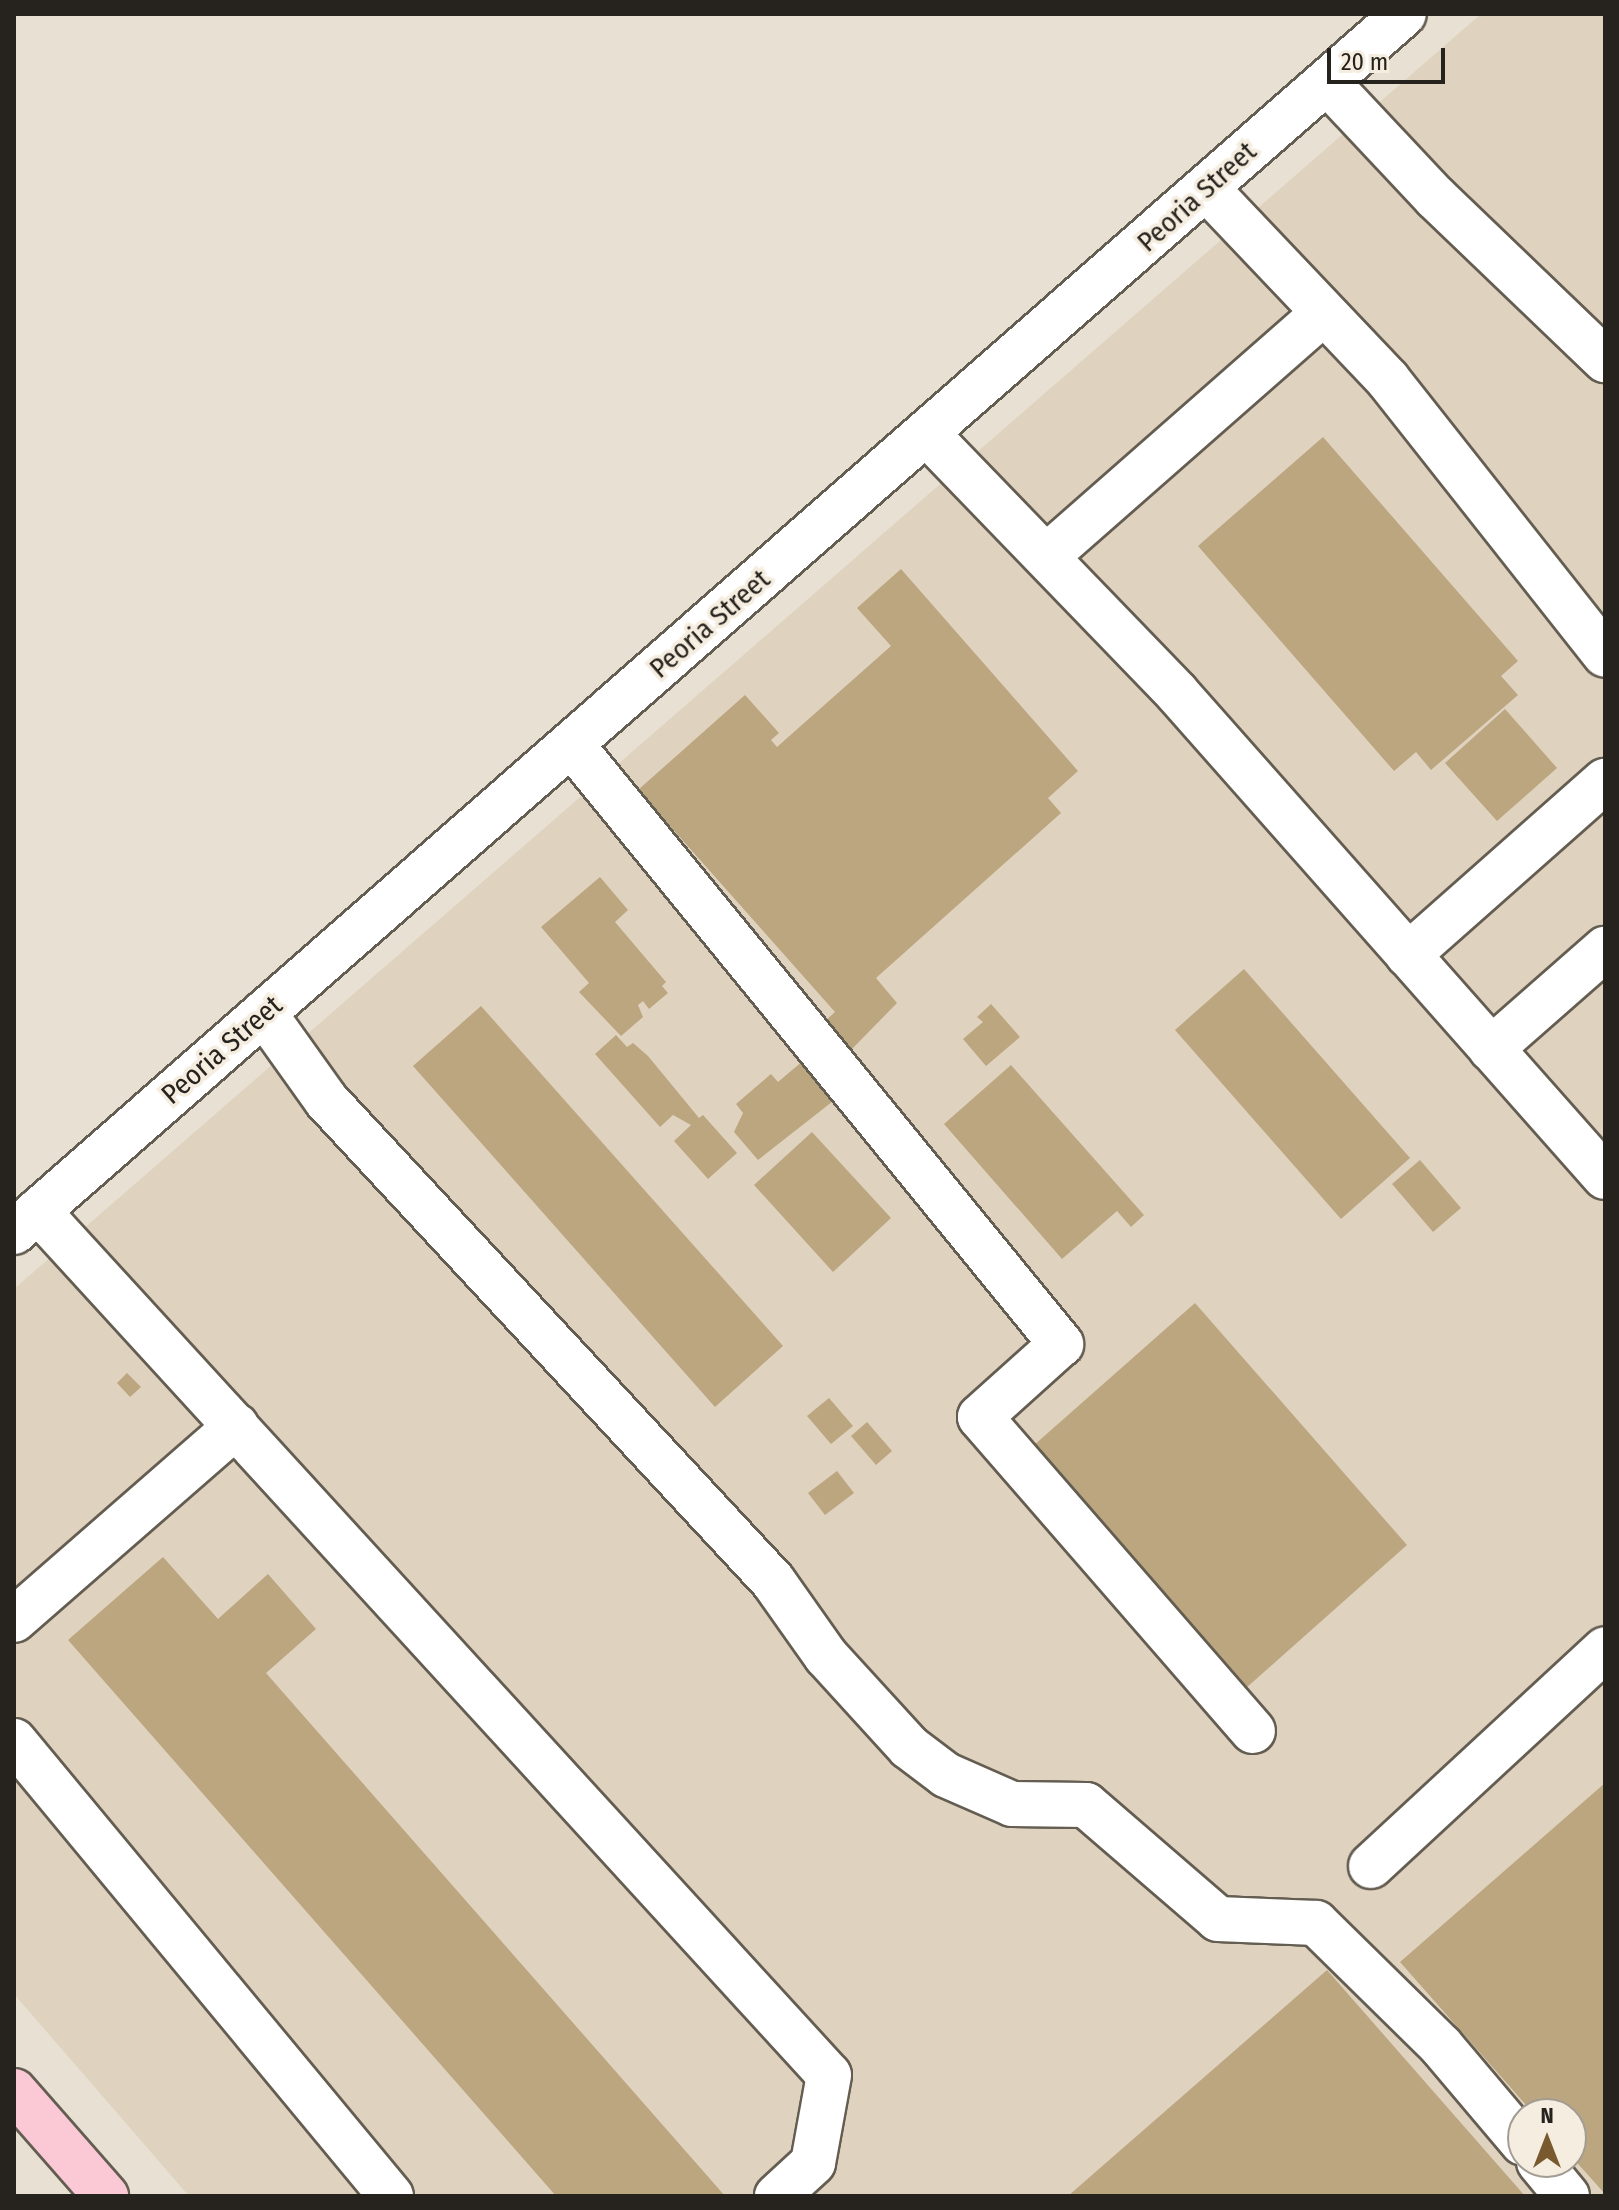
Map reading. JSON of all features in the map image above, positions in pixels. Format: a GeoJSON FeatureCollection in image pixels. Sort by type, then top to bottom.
{"type":"FeatureCollection","features":[{"type":"Feature","properties":{"kind":"main road"},"geometry":{"type":"LineString","coordinates":[[14,2091],[106,2196]]}},
{"type":"Feature","properties":{"kind":"street","name":"Peoria Street"},"geometry":{"type":"LineString","coordinates":[[26,1222],[571,744],[929,436],[1404,14]]}},
{"type":"Feature","properties":{"kind":"street"},"geometry":{"type":"LineString","coordinates":[[1327,82],[1435,197],[1605,360]]}},
{"type":"Feature","properties":{"kind":"street"},"geometry":{"type":"LineString","coordinates":[[1206,188],[1388,380],[1605,655]]}},
{"type":"Feature","properties":{"kind":"street"},"geometry":{"type":"LineString","coordinates":[[1048,555],[1323,313]]}},
{"type":"Feature","properties":{"kind":"street"},"geometry":{"type":"LineString","coordinates":[[929,436],[1048,555],[1177,693],[1605,1177]]}},
{"type":"Feature","properties":{"kind":"street"},"geometry":{"type":"LineString","coordinates":[[571,744],[1061,1344],[980,1417],[1253,1731]]}},
{"type":"Feature","properties":{"kind":"street"},"geometry":{"type":"LineString","coordinates":[[1408,955],[1605,781]]}},
{"type":"Feature","properties":{"kind":"street"},"geometry":{"type":"LineString","coordinates":[[1491,1049],[1605,949]]}},
{"type":"Feature","properties":{"kind":"street"},"geometry":{"type":"LineString","coordinates":[[264,1013],[326,1100],[773,1581],[826,1656],[909,1747],[946,1775],[1012,1804],[1086,1805],[1218,1919],[1316,1923],[1441,2046],[1507,2124]]}},
{"type":"Feature","properties":{"kind":"street"},"geometry":{"type":"LineString","coordinates":[[26,1222],[236,1426],[829,2075],[813,2163],[777,2196]]}},
{"type":"Feature","properties":{"kind":"street"},"geometry":{"type":"LineString","coordinates":[[14,1620],[236,1426]]}},
{"type":"Feature","properties":{"kind":"street"},"geometry":{"type":"LineString","coordinates":[[1371,1866],[1605,1649]]}},
{"type":"Feature","properties":{"kind":"street"},"geometry":{"type":"LineString","coordinates":[[14,1741],[391,2196]]}},
{"type":"Feature","properties":{"kind":"street"},"geometry":{"type":"LineString","coordinates":[[1552,2178],[1567,2196]]}},
{"type":"Feature","properties":{"kind":"shaded area"},"geometry":{"type":"Polygon","coordinates":[[[1481,14],[1605,14],[1605,2196],[189,2196],[14,1994],[14,1289],[1481,14]]]}},
{"type":"Feature","properties":{"kind":"building"},"geometry":{"type":"Polygon","coordinates":[[[1323,437],[1518,661],[1501,676],[1518,695],[1431,770],[1416,752],[1394,771],[1198,546],[1323,437]]]}},
{"type":"Feature","properties":{"kind":"building"},"geometry":{"type":"Polygon","coordinates":[[[901,569],[1078,771],[1048,798],[1061,813],[876,978],[897,1003],[851,1050],[823,1023],[835,1012],[638,790],[745,695],[779,733],[771,740],[777,747],[891,646],[857,608],[901,569]]]}},
{"type":"Feature","properties":{"kind":"building"},"geometry":{"type":"Polygon","coordinates":[[[1505,709],[1557,768],[1497,821],[1445,763],[1505,709]]]}},
{"type":"Feature","properties":{"kind":"building"},"geometry":{"type":"Polygon","coordinates":[[[600,877],[628,910],[615,922],[666,982],[662,986],[668,993],[649,1009],[643,1001],[638,1005],[643,1017],[621,1036],[579,992],[589,983],[541,927],[600,877]]]}},
{"type":"Feature","properties":{"kind":"building"},"geometry":{"type":"Polygon","coordinates":[[[1244,969],[1410,1158],[1341,1219],[1175,1030],[1244,969]]]}},
{"type":"Feature","properties":{"kind":"building"},"geometry":{"type":"Polygon","coordinates":[[[991,1004],[1020,1037],[986,1066],[963,1039],[983,1022],[977,1017],[991,1004]]]}},
{"type":"Feature","properties":{"kind":"building"},"geometry":{"type":"Polygon","coordinates":[[[481,1006],[783,1346],[715,1407],[413,1066],[481,1006]]]}},
{"type":"Feature","properties":{"kind":"building"},"geometry":{"type":"Polygon","coordinates":[[[616,1035],[627,1047],[633,1043],[648,1056],[699,1118],[703,1115],[737,1153],[708,1179],[674,1141],[691,1125],[673,1115],[660,1127],[595,1054],[616,1035]]]}},
{"type":"Feature","properties":{"kind":"building"},"geometry":{"type":"Polygon","coordinates":[[[804,1060],[837,1098],[758,1160],[734,1132],[743,1113],[736,1104],[771,1074],[778,1082],[804,1060]]]}},
{"type":"Feature","properties":{"kind":"building"},"geometry":{"type":"Polygon","coordinates":[[[1011,1065],[1144,1215],[1131,1227],[1117,1211],[1062,1259],[944,1124],[1011,1065]]]}},
{"type":"Feature","properties":{"kind":"building"},"geometry":{"type":"Polygon","coordinates":[[[812,1132],[891,1218],[833,1272],[754,1185],[812,1132]]]}},
{"type":"Feature","properties":{"kind":"building"},"geometry":{"type":"Polygon","coordinates":[[[1420,1160],[1461,1208],[1433,1232],[1392,1184],[1420,1160]]]}},
{"type":"Feature","properties":{"kind":"building"},"geometry":{"type":"Polygon","coordinates":[[[1195,1303],[1407,1545],[1246,1688],[1033,1446],[1195,1303]]]}},
{"type":"Feature","properties":{"kind":"building"},"geometry":{"type":"Polygon","coordinates":[[[127,1373],[141,1387],[130,1397],[117,1383],[127,1373]]]}},
{"type":"Feature","properties":{"kind":"building"},"geometry":{"type":"Polygon","coordinates":[[[829,1398],[853,1426],[831,1444],[807,1416],[829,1398]]]}},
{"type":"Feature","properties":{"kind":"building"},"geometry":{"type":"Polygon","coordinates":[[[867,1422],[892,1451],[876,1465],[851,1436],[867,1422]]]}},
{"type":"Feature","properties":{"kind":"building"},"geometry":{"type":"Polygon","coordinates":[[[837,1471],[854,1493],[825,1515],[808,1493],[837,1471]]]}},
{"type":"Feature","properties":{"kind":"building"},"geometry":{"type":"Polygon","coordinates":[[[163,1557],[218,1619],[268,1574],[316,1629],[266,1673],[725,2196],[556,2196],[68,1640],[163,1557]]]}},
{"type":"Feature","properties":{"kind":"building"},"geometry":{"type":"Polygon","coordinates":[[[1605,1783],[1605,2194],[1587,2174],[1587,2098],[1520,2098],[1400,1962],[1605,1783]]]}},
{"type":"Feature","properties":{"kind":"building"},"geometry":{"type":"Polygon","coordinates":[[[1327,1970],[1525,2196],[1068,2196],[1327,1970]]]}}]}
